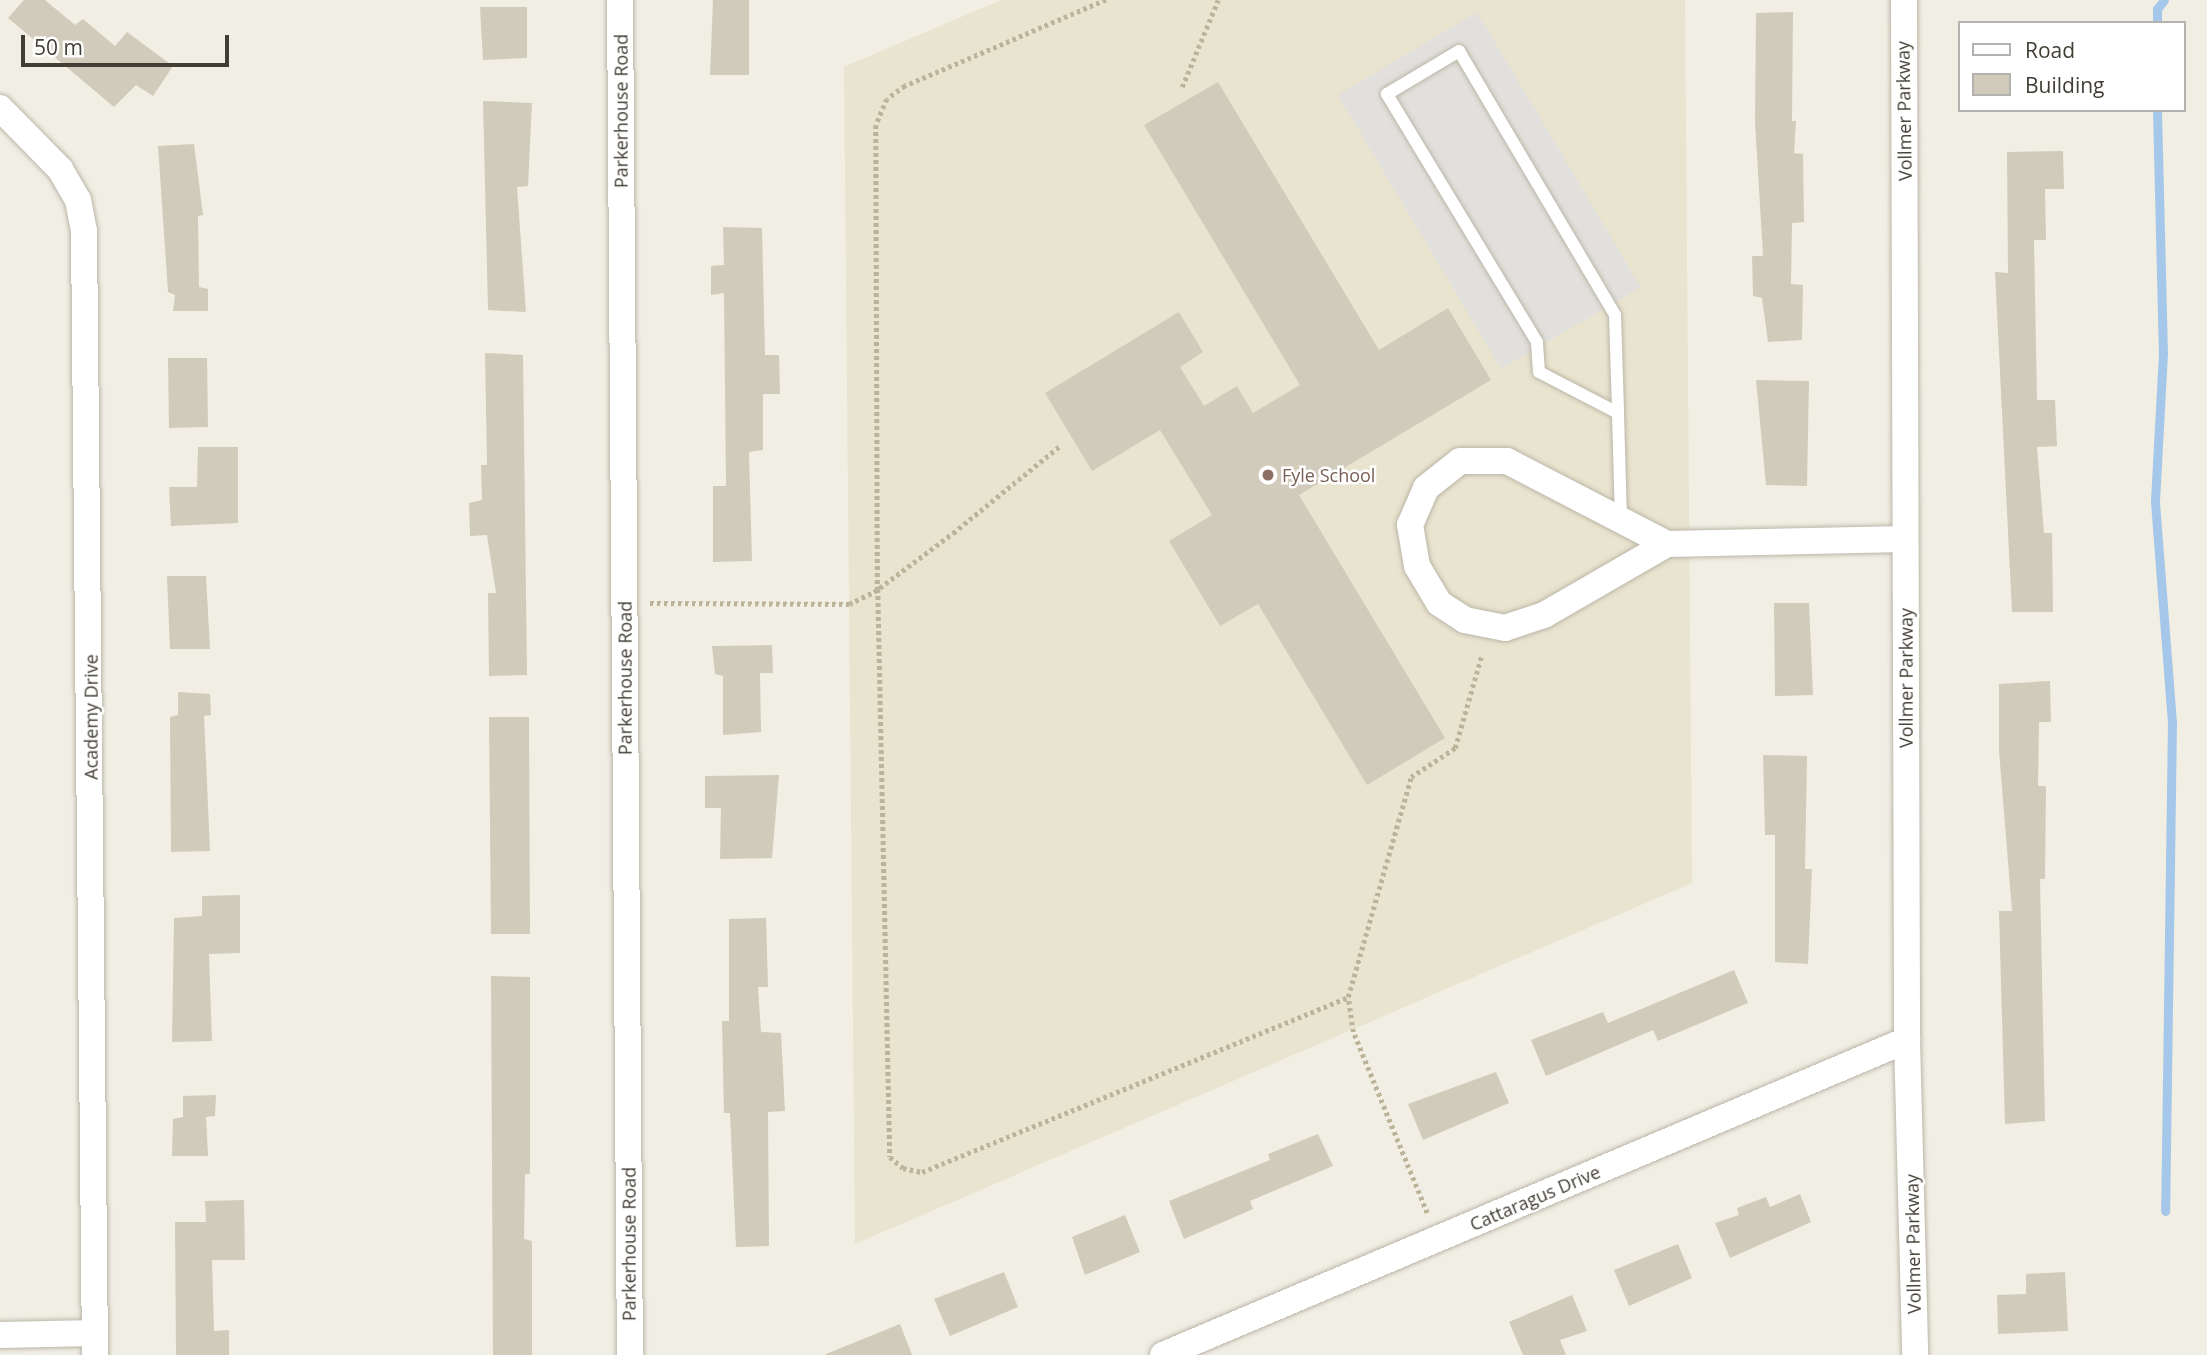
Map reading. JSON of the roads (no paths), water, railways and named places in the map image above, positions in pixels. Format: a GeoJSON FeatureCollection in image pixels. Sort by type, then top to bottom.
{"type":"FeatureCollection","features":[{"type":"Feature","properties":{"kind":"street","name":"Parkerhouse Road"},"geometry":{"type":"LineString","coordinates":[[620,0],[630,1355]]}},
{"type":"Feature","properties":{"kind":"street","name":"Vollmer Parkway"},"geometry":{"type":"LineString","coordinates":[[1904,0],[1907,1040],[1915,1355]]}},
{"type":"Feature","properties":{"kind":"street","name":"Academy Drive"},"geometry":{"type":"LineString","coordinates":[[0,108],[60,169],[78,200],[84,231],[95,1344]]}},
{"type":"Feature","properties":{"kind":"street"},"geometry":{"type":"LineString","coordinates":[[1667,544],[1507,461],[1460,461],[1426,488],[1410,525],[1417,566],[1439,603],[1465,620],[1505,628],[1544,615],[1667,544],[1905,539]]}},
{"type":"Feature","properties":{"kind":"street","name":"Cattaragus Drive"},"geometry":{"type":"LineString","coordinates":[[1164,1355],[1907,1040]]}},
{"type":"Feature","properties":{"kind":"street"},"geometry":{"type":"LineString","coordinates":[[0,1335],[95,1344]]}},
{"type":"Feature","properties":{"kind":"lane"},"geometry":{"type":"LineString","coordinates":[[1618,413],[1539,372],[1537,342],[1387,94],[1460,51],[1615,314],[1618,413],[1621,519]]}},
{"type":"Feature","properties":{"kind":"waterway"},"geometry":{"type":"LineString","coordinates":[[2157,21],[2157,9],[2164,0]]}},
{"type":"Feature","properties":{"kind":"waterway"},"geometry":{"type":"LineString","coordinates":[[2157,112],[2163,353],[2155,502],[2172,721],[2165,1211]]}},
{"type":"Feature","properties":{"kind":"place","name":"Fyle School"},"geometry":{"type":"Point","coordinates":[1268,475]}}]}
